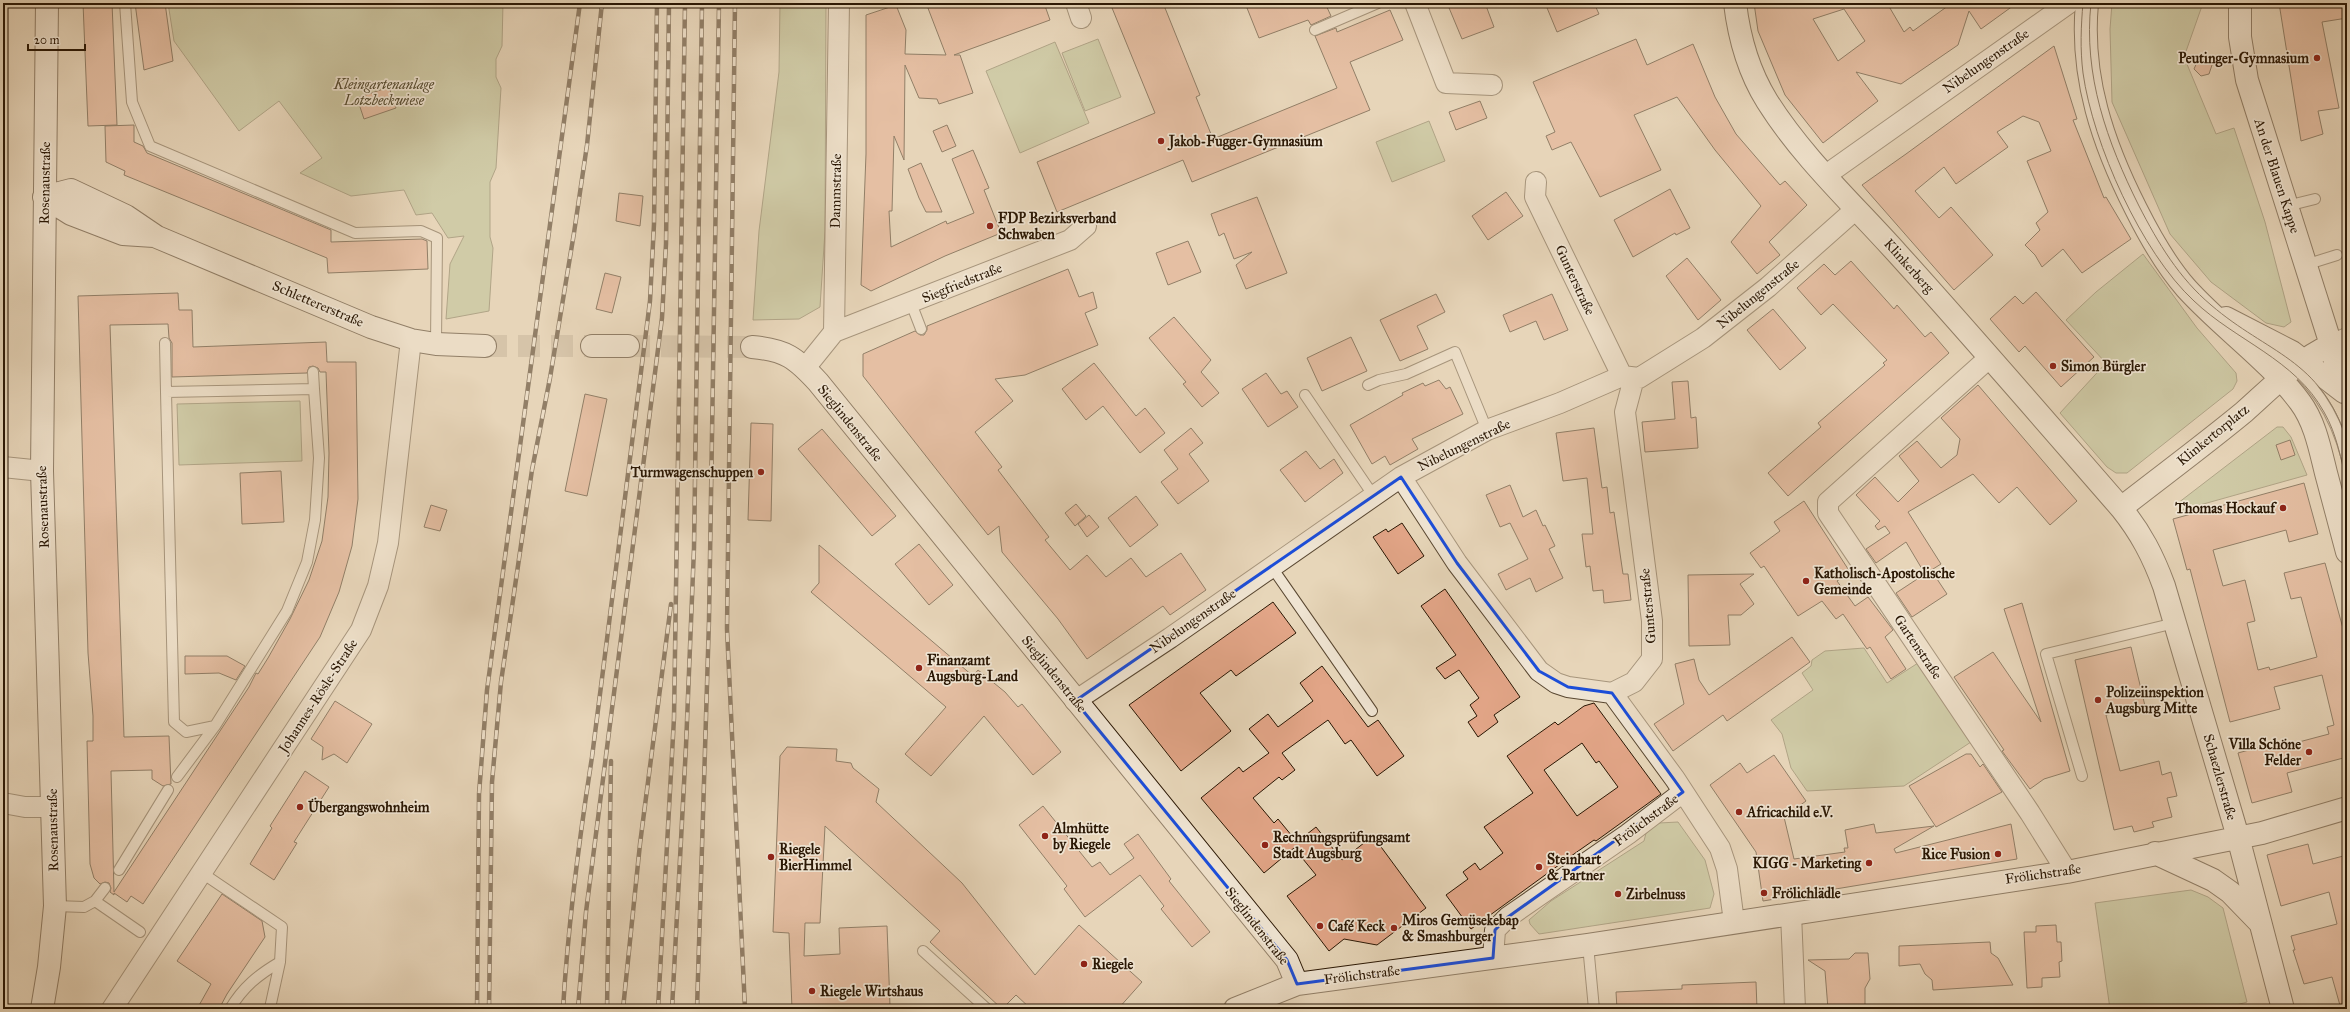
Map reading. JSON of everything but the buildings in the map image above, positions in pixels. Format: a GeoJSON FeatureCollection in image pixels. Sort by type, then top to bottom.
{"type":"FeatureCollection","features":[{"type":"Feature","properties":{"kind":"street","name":"Rosenaustraße"},"geometry":{"type":"LineString","coordinates":[[42,1009],[49,967],[55,906],[42,471],[47,3]]}},
{"type":"Feature","properties":{"kind":"street","name":"Dammstraße"},"geometry":{"type":"LineString","coordinates":[[834,332],[839,3]]}},
{"type":"Feature","properties":{"kind":"street"},"geometry":{"type":"LineString","coordinates":[[1415,3],[1446,83],[1492,85]]}},
{"type":"Feature","properties":{"kind":"street","name":"Klinkerberg"},"geometry":{"type":"LineString","coordinates":[[1735,3],[1739,32],[1752,70],[1766,100],[1789,133],[2121,508]]}},
{"type":"Feature","properties":{"kind":"street","name":"Nibelungenstraße"},"geometry":{"type":"LineString","coordinates":[[1826,175],[2069,3]]}},
{"type":"Feature","properties":{"kind":"street"},"geometry":{"type":"LineString","coordinates":[[2087,3],[2085,46],[2088,72],[2093,100],[2104,138],[2131,198],[2164,260],[2187,289],[2207,309],[2293,370],[2344,392]]}},
{"type":"Feature","properties":{"kind":"street","name":"An der Blauen Kappe"},"geometry":{"type":"LineString","coordinates":[[2240,3],[2240,37],[2247,80],[2305,265],[2339,342],[2344,392]]}},
{"type":"Feature","properties":{"kind":"street","name":"Gunterstraße"},"geometry":{"type":"LineString","coordinates":[[1536,182],[1535,197],[1628,377],[1625,412],[1652,621],[1652,659],[1634,682],[1612,693]]}},
{"type":"Feature","properties":{"kind":"street","name":"Schlettererstraße"},"geometry":{"type":"LineString","coordinates":[[44,197],[71,214],[123,234],[157,236],[371,327],[412,340],[436,344],[485,346]]}},
{"type":"Feature","properties":{"kind":"street","name":"Nibelungenstraße"},"geometry":{"type":"LineString","coordinates":[[1075,701],[1170,638],[1373,495],[1401,477],[1488,430],[1628,377],[1639,378],[1703,338],[1780,278],[1856,209]]}},
{"type":"Feature","properties":{"kind":"street","name":"Siegfriedstraße"},"geometry":{"type":"LineString","coordinates":[[834,332],[1070,240],[1086,226]]}},
{"type":"Feature","properties":{"kind":"street"},"geometry":{"type":"LineString","coordinates":[[2207,309],[2275,342],[2293,370],[2301,403],[2315,430],[2347,552]]}},
{"type":"Feature","properties":{"kind":"street"},"geometry":{"type":"LineString","coordinates":[[752,347],[768,348],[788,354],[805,368],[834,332]]}},
{"type":"Feature","properties":{"kind":"street","name":"Johannes-Rösle-Straße"},"geometry":{"type":"LineString","coordinates":[[112,1009],[361,630],[378,586],[388,543],[412,340]]}},
{"type":"Feature","properties":{"kind":"street","name":"Klinkertorplatz"},"geometry":{"type":"LineString","coordinates":[[2121,508],[2244,412],[2293,370],[2318,351],[2339,342]]}},
{"type":"Feature","properties":{"kind":"street"},"geometry":{"type":"LineString","coordinates":[[592,346],[628,346]]}},
{"type":"Feature","properties":{"kind":"street","name":"Gartenstraße"},"geometry":{"type":"LineString","coordinates":[[1989,358],[1828,502],[1828,513],[2034,819],[2067,872]]}},
{"type":"Feature","properties":{"kind":"street","name":"Sieglindenstraße"},"geometry":{"type":"LineString","coordinates":[[805,368],[1287,960],[1297,984]]}},
{"type":"Feature","properties":{"kind":"street"},"geometry":{"type":"LineString","coordinates":[[3,467],[42,471]]}},
{"type":"Feature","properties":{"kind":"street"},"geometry":{"type":"LineString","coordinates":[[1401,477],[1457,563],[1539,671],[1556,683],[1568,687],[1612,693]]}},
{"type":"Feature","properties":{"kind":"street","name":"Schaezlerstraße"},"geometry":{"type":"LineString","coordinates":[[2121,508],[2139,531],[2153,555],[2175,623],[2238,837],[2283,1009]]}},
{"type":"Feature","properties":{"kind":"street","name":"Frölichstraße"},"geometry":{"type":"LineString","coordinates":[[1612,693],[1683,792],[1720,848],[1727,869],[1734,922]]}},
{"type":"Feature","properties":{"kind":"street","name":"Frölichstraße"},"geometry":{"type":"LineString","coordinates":[[1493,958],[1495,930],[1508,917],[1628,834],[1683,792]]}},
{"type":"Feature","properties":{"kind":"street"},"geometry":{"type":"LineString","coordinates":[[3,803],[25,807],[53,807]]}},
{"type":"Feature","properties":{"kind":"street","name":"Frölichstraße"},"geometry":{"type":"LineString","coordinates":[[1235,1009],[1297,984],[1588,945],[1995,881],[2067,872],[2238,837],[2347,808]]}},
{"type":"Feature","properties":{"kind":"street"},"geometry":{"type":"LineString","coordinates":[[2155,853],[2214,880],[2230,892],[2261,924]]}},
{"type":"Feature","properties":{"kind":"street"},"geometry":{"type":"LineString","coordinates":[[1791,914],[1795,1009]]}},
{"type":"Feature","properties":{"kind":"lane"},"geometry":{"type":"LineString","coordinates":[[125,3],[132,102],[150,146],[355,234],[421,231],[437,238],[436,344]]}},
{"type":"Feature","properties":{"kind":"lane"},"geometry":{"type":"LineString","coordinates":[[1315,30],[1378,3]]}},
{"type":"Feature","properties":{"kind":"lane"},"geometry":{"type":"LineString","coordinates":[[2287,206],[2315,199]]}},
{"type":"Feature","properties":{"kind":"lane"},"geometry":{"type":"LineString","coordinates":[[2305,265],[2337,255]]}},
{"type":"Feature","properties":{"kind":"lane"},"geometry":{"type":"LineString","coordinates":[[911,303],[921,329]]}},
{"type":"Feature","properties":{"kind":"lane"},"geometry":{"type":"LineString","coordinates":[[165,343],[174,722],[186,732],[215,726]]}},
{"type":"Feature","properties":{"kind":"lane"},"geometry":{"type":"LineString","coordinates":[[1368,385],[1379,380],[1406,374],[1455,352],[1488,430]]}},
{"type":"Feature","properties":{"kind":"lane"},"geometry":{"type":"LineString","coordinates":[[2293,370],[2310,383],[2329,410],[2338,430],[2347,460]]}},
{"type":"Feature","properties":{"kind":"lane"},"geometry":{"type":"LineString","coordinates":[[176,777],[215,726],[287,611],[307,562],[315,520],[319,458],[313,372]]}},
{"type":"Feature","properties":{"kind":"lane"},"geometry":{"type":"LineString","coordinates":[[166,392],[314,389]]}},
{"type":"Feature","properties":{"kind":"lane"},"geometry":{"type":"LineString","coordinates":[[1306,395],[1373,495]]}},
{"type":"Feature","properties":{"kind":"lane"},"geometry":{"type":"LineString","coordinates":[[1272,566],[1372,711]]}},
{"type":"Feature","properties":{"kind":"lane"},"geometry":{"type":"LineString","coordinates":[[2082,776],[2046,654],[2175,623]]}},
{"type":"Feature","properties":{"kind":"lane"},"geometry":{"type":"LineString","coordinates":[[119,870],[168,790]]}},
{"type":"Feature","properties":{"kind":"lane"},"geometry":{"type":"LineString","coordinates":[[202,873],[282,927],[280,962],[270,1008]]}},
{"type":"Feature","properties":{"kind":"lane"},"geometry":{"type":"LineString","coordinates":[[55,906],[84,907],[95,901],[105,888]]}},
{"type":"Feature","properties":{"kind":"lane"},"geometry":{"type":"LineString","coordinates":[[95,901],[140,932]]}},
{"type":"Feature","properties":{"kind":"lane"},"geometry":{"type":"LineString","coordinates":[[1588,945],[1594,1009]]}},
{"type":"Feature","properties":{"kind":"lane"},"geometry":{"type":"LineString","coordinates":[[923,951],[987,1009]]}},
{"type":"Feature","properties":{"kind":"lane"},"geometry":{"type":"LineString","coordinates":[[230,1009],[244,988],[257,976],[280,962]]}},
{"type":"Feature","properties":{"kind":"highlighted area"},"geometry":{"type":"Polygon","coordinates":[[[1401,477],[1457,563],[1539,671],[1568,687],[1612,693],[1683,792],[1508,917],[1495,930],[1493,958],[1297,984],[1287,960],[1075,701],[1401,477]]]}},
{"type":"Feature","properties":{"kind":"green space","name":"Kleingartenanlage Lotzbeckwiese"},"geometry":{"type":"Polygon","coordinates":[[[168,3],[503,3],[502,46],[496,59],[496,77],[501,88],[496,168],[490,182],[490,237],[493,248],[489,311],[446,319],[450,264],[464,236],[448,238],[432,213],[416,215],[404,190],[351,196],[300,173],[322,158],[279,101],[239,131],[174,41],[168,3]]]}},
{"type":"Feature","properties":{"kind":"green space"},"geometry":{"type":"Polygon","coordinates":[[[780,3],[826,3],[825,231],[820,307],[799,319],[753,320],[759,231],[779,72],[780,3]]]}},
{"type":"Feature","properties":{"kind":"green space"},"geometry":{"type":"Polygon","coordinates":[[[2112,3],[2203,3],[2184,57],[2216,134],[2234,128],[2265,222],[2291,322],[2284,327],[2266,323],[2211,282],[2170,234],[2112,102],[2110,29],[2112,3]]]}},
{"type":"Feature","properties":{"kind":"green space"},"geometry":{"type":"Polygon","coordinates":[[[1098,39],[1121,97],[1085,111],[1062,53],[1098,39]]]}},
{"type":"Feature","properties":{"kind":"green space"},"geometry":{"type":"Polygon","coordinates":[[[1055,42],[1089,123],[1020,153],[986,71],[1055,42]]]}},
{"type":"Feature","properties":{"kind":"green space"},"geometry":{"type":"Polygon","coordinates":[[[1429,121],[1445,161],[1392,182],[1376,142],[1429,121]]]}},
{"type":"Feature","properties":{"kind":"green space"},"geometry":{"type":"Polygon","coordinates":[[[2143,254],[2197,328],[2236,373],[2237,381],[2233,389],[2127,473],[2116,473],[2107,467],[2060,413],[2106,363],[2066,320],[2096,292],[2143,254]]]}},
{"type":"Feature","properties":{"kind":"green space"},"geometry":{"type":"Polygon","coordinates":[[[300,401],[302,461],[179,465],[177,404],[300,401]]]}},
{"type":"Feature","properties":{"kind":"green space"},"geometry":{"type":"Polygon","coordinates":[[[2277,427],[2283,427],[2291,437],[2307,475],[2182,510],[2178,503],[2277,427]]]}},
{"type":"Feature","properties":{"kind":"green space"},"geometry":{"type":"Polygon","coordinates":[[[1864,648],[1887,683],[1918,663],[1971,742],[1904,786],[1807,791],[1791,768],[1782,734],[1771,720],[1813,690],[1802,673],[1811,666],[1812,660],[1825,651],[1864,648]]]}},
{"type":"Feature","properties":{"kind":"green space"},"geometry":{"type":"Polygon","coordinates":[[[1678,822],[1705,860],[1714,894],[1710,908],[1539,934],[1530,924],[1529,920],[1551,901],[1644,841],[1646,833],[1659,823],[1678,822]]]}},
{"type":"Feature","properties":{"kind":"green space"},"geometry":{"type":"Polygon","coordinates":[[[2191,890],[2208,897],[2223,908],[2247,1002],[2222,1009],[2110,1009],[2095,903],[2191,890]]]}},
{"type":"Feature","properties":{"kind":"tunnel"},"geometry":{"type":"LineString","coordinates":[[485,346],[592,346]]}},
{"type":"Feature","properties":{"kind":"tunnel"},"geometry":{"type":"LineString","coordinates":[[628,346],[752,347]]}},
{"type":"Feature","properties":{"kind":"tram line"},"geometry":{"type":"LineString","coordinates":[[2083,3],[2081,55],[2088,101],[2097,132],[2109,163],[2122,195],[2138,226],[2174,280],[2194,301],[2210,315],[2281,364],[2312,394],[2324,412],[2332,429],[2347,484]]}},
{"type":"Feature","properties":{"kind":"tram line"},"geometry":{"type":"LineString","coordinates":[[2091,3],[2089,30],[2091,56],[2094,82],[2100,108],[2127,182],[2154,233],[2179,272],[2199,295],[2232,322],[2290,360],[2307,374],[2322,391],[2336,413],[2347,440]]}},
{"type":"Feature","properties":{"kind":"railway"},"geometry":{"type":"LineString","coordinates":[[477,1009],[479,794],[487,690],[580,3]]}},
{"type":"Feature","properties":{"kind":"railway"},"geometry":{"type":"LineString","coordinates":[[489,1009],[492,782],[501,682],[532,470],[550,378],[574,233],[587,145],[602,3]]}},
{"type":"Feature","properties":{"kind":"railway"},"geometry":{"type":"LineString","coordinates":[[563,1009],[574,883],[592,757],[650,301],[654,224],[657,3]]}},
{"type":"Feature","properties":{"kind":"railway"},"geometry":{"type":"LineString","coordinates":[[578,1009],[586,912],[662,318],[666,244],[669,3]]}},
{"type":"Feature","properties":{"kind":"railway"},"geometry":{"type":"LineString","coordinates":[[658,1009],[674,718],[685,3]]}},
{"type":"Feature","properties":{"kind":"railway"},"geometry":{"type":"LineString","coordinates":[[672,1009],[686,746],[694,548],[702,3]]}},
{"type":"Feature","properties":{"kind":"railway"},"geometry":{"type":"LineString","coordinates":[[697,1009],[709,620],[719,3]]}},
{"type":"Feature","properties":{"kind":"railway"},"geometry":{"type":"LineString","coordinates":[[735,3],[727,629],[745,1009]]}},
{"type":"Feature","properties":{"kind":"railway"},"geometry":{"type":"LineString","coordinates":[[623,1009],[640,844],[671,604]]}},
{"type":"Feature","properties":{"kind":"railway"},"geometry":{"type":"LineString","coordinates":[[607,1009],[611,761]]}},
{"type":"Feature","properties":{"kind":"place","name":"Peutinger-Gymnasium"},"geometry":{"type":"Point","coordinates":[2317,58]}},
{"type":"Feature","properties":{"kind":"place","name":"Jakob-Fugger-Gymnasium"},"geometry":{"type":"Point","coordinates":[1161,141]}},
{"type":"Feature","properties":{"kind":"place","name":"FDP Bezirksverband Schwaben"},"geometry":{"type":"Point","coordinates":[990,226]}},
{"type":"Feature","properties":{"kind":"place","name":"Simon Bürgler"},"geometry":{"type":"Point","coordinates":[2053,366]}},
{"type":"Feature","properties":{"kind":"place","name":"Turmwagenschuppen"},"geometry":{"type":"Point","coordinates":[761,472]}},
{"type":"Feature","properties":{"kind":"place","name":"Thomas Hockauf"},"geometry":{"type":"Point","coordinates":[2283,508]}},
{"type":"Feature","properties":{"kind":"place","name":"Katholisch-Apostolische Gemeinde"},"geometry":{"type":"Point","coordinates":[1806,581]}},
{"type":"Feature","properties":{"kind":"place","name":"Finanzamt Augsburg-Land"},"geometry":{"type":"Point","coordinates":[919,668]}},
{"type":"Feature","properties":{"kind":"place","name":"Polizeiinspektion Augsburg Mitte"},"geometry":{"type":"Point","coordinates":[2098,700]}},
{"type":"Feature","properties":{"kind":"place","name":"Villa Schöne Felder"},"geometry":{"type":"Point","coordinates":[2309,752]}},
{"type":"Feature","properties":{"kind":"place","name":"Übergangswohnheim"},"geometry":{"type":"Point","coordinates":[300,807]}},
{"type":"Feature","properties":{"kind":"place","name":"Africachild e.V."},"geometry":{"type":"Point","coordinates":[1739,812]}},
{"type":"Feature","properties":{"kind":"place","name":"Almhütte by Riegele"},"geometry":{"type":"Point","coordinates":[1045,836]}},
{"type":"Feature","properties":{"kind":"place","name":"Rechnungsprüfungsamt Stadt Augsburg"},"geometry":{"type":"Point","coordinates":[1265,845]}},
{"type":"Feature","properties":{"kind":"place","name":"Rice Fusion"},"geometry":{"type":"Point","coordinates":[1998,854]}},
{"type":"Feature","properties":{"kind":"place","name":"Riegele BierHimmel"},"geometry":{"type":"Point","coordinates":[771,857]}},
{"type":"Feature","properties":{"kind":"place","name":"KIGG - Marketing"},"geometry":{"type":"Point","coordinates":[1869,863]}},
{"type":"Feature","properties":{"kind":"place","name":"Steinhart & Partner"},"geometry":{"type":"Point","coordinates":[1539,867]}},
{"type":"Feature","properties":{"kind":"place","name":"Frölichlädle"},"geometry":{"type":"Point","coordinates":[1764,893]}},
{"type":"Feature","properties":{"kind":"place","name":"Zirbelnuss"},"geometry":{"type":"Point","coordinates":[1618,894]}},
{"type":"Feature","properties":{"kind":"place","name":"Café Keck"},"geometry":{"type":"Point","coordinates":[1320,926]}},
{"type":"Feature","properties":{"kind":"place","name":"Miros Gemüsekebap & Smashburger"},"geometry":{"type":"Point","coordinates":[1394,928]}},
{"type":"Feature","properties":{"kind":"place","name":"Riegele"},"geometry":{"type":"Point","coordinates":[1084,964]}},
{"type":"Feature","properties":{"kind":"place","name":"Riegele Wirtshaus"},"geometry":{"type":"Point","coordinates":[812,991]}}]}
